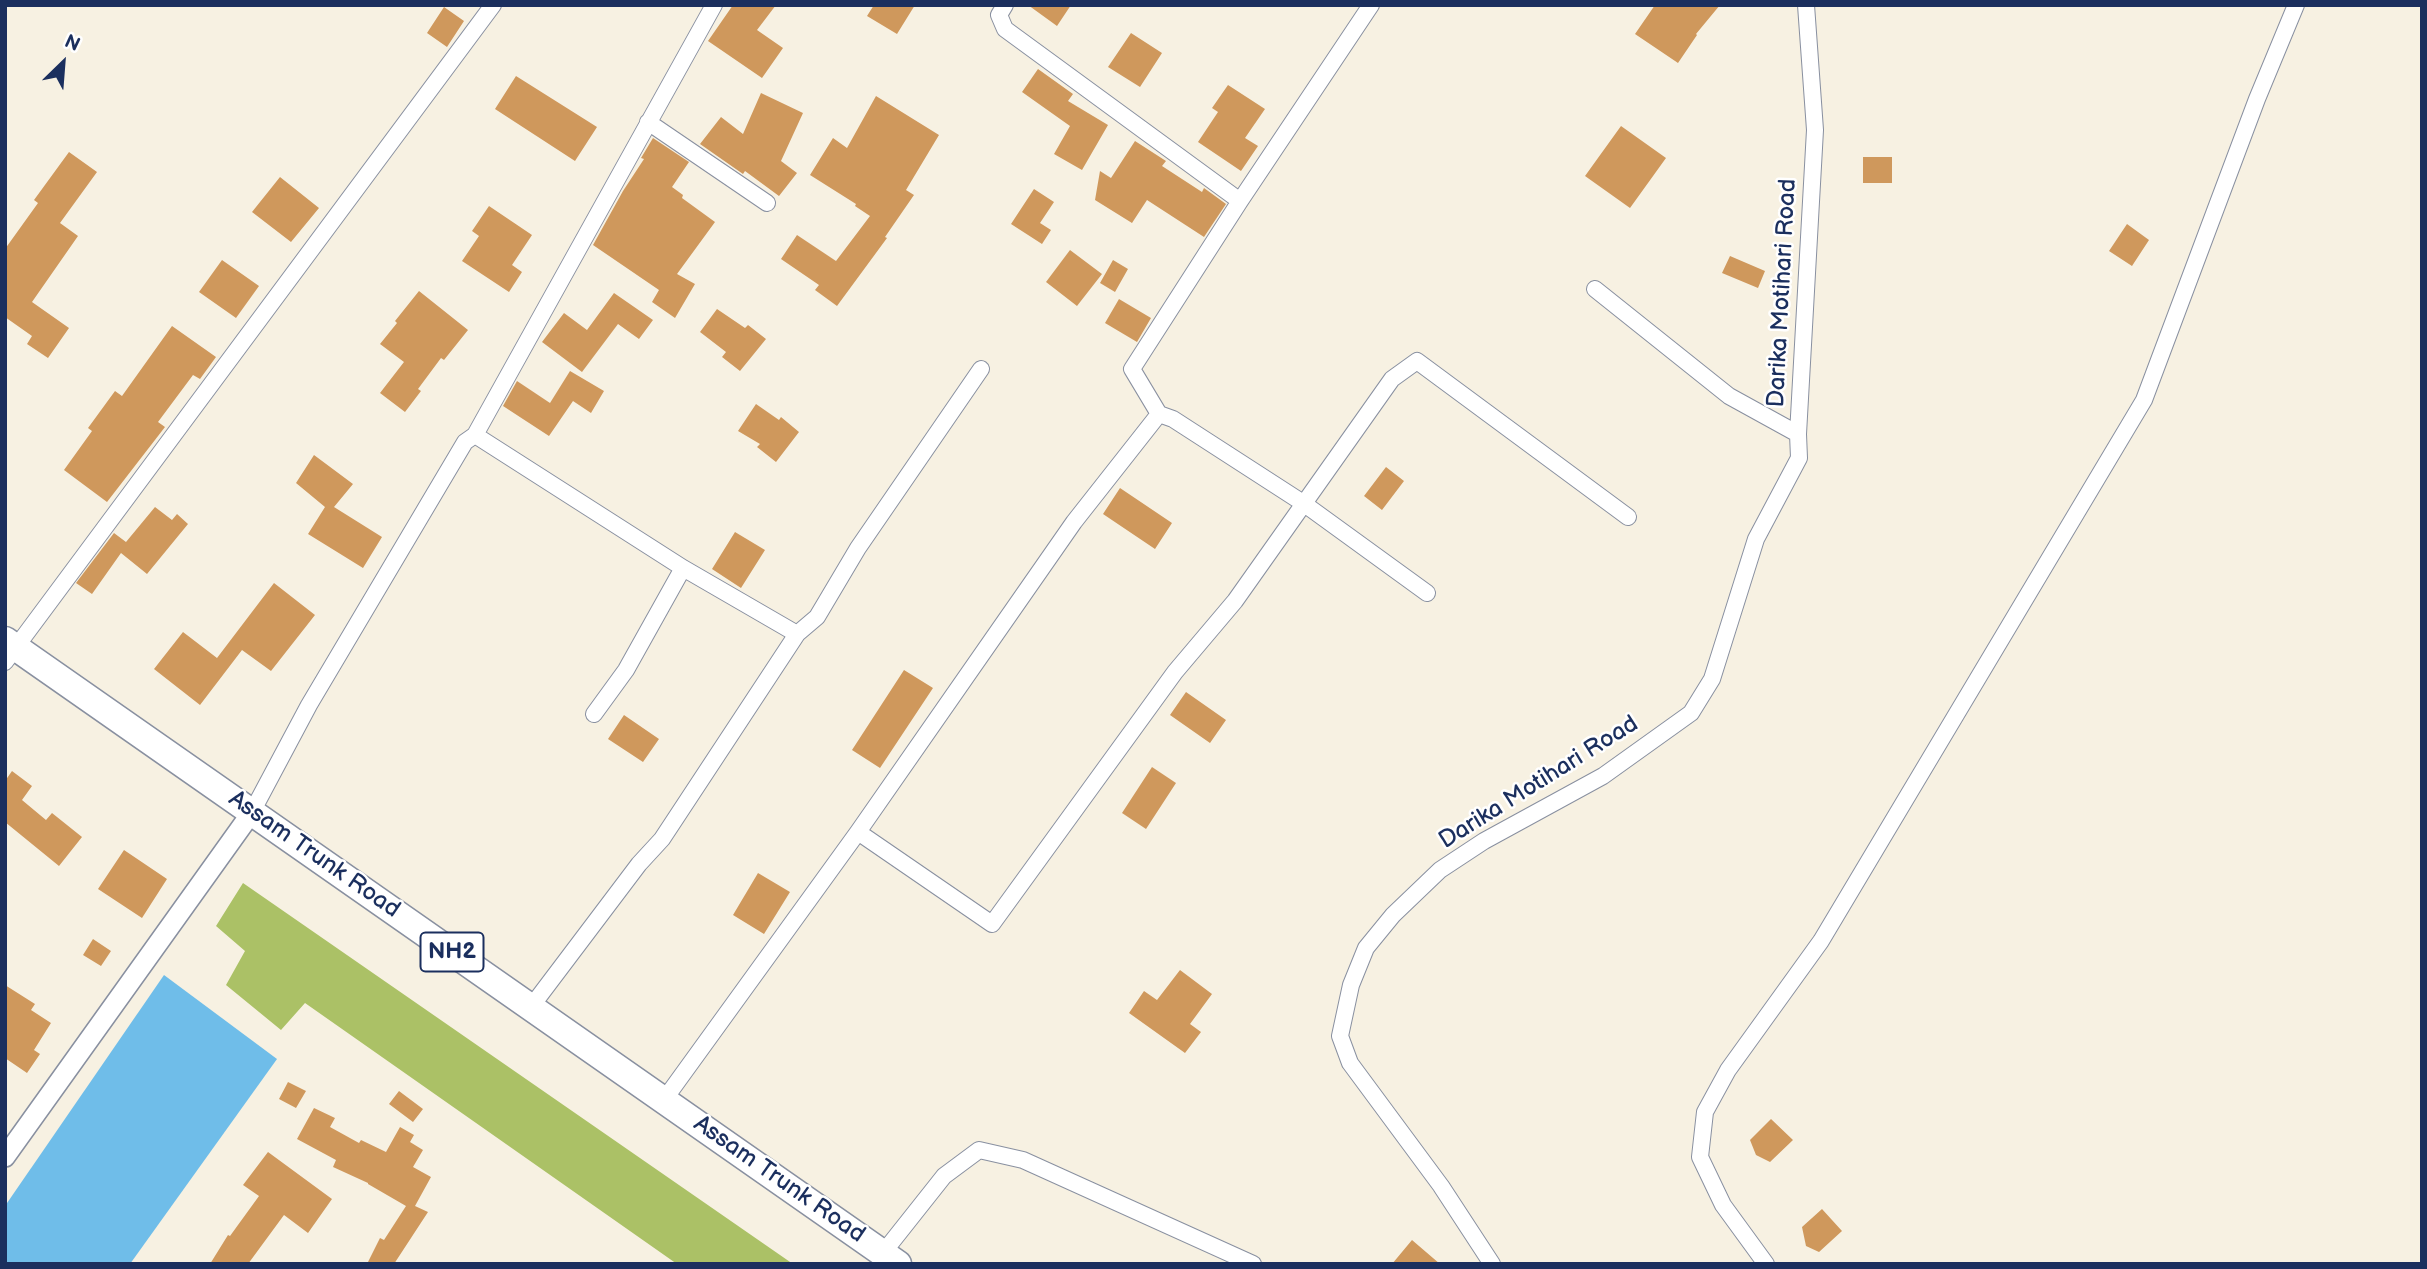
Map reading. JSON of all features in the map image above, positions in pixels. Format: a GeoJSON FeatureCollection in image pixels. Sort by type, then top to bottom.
{"type":"FeatureCollection","features":[{"type":"Feature","properties":{"kind":"highway","name":"Assam Trunk Road"},"geometry":{"type":"LineString","coordinates":[[8,649],[252,812],[891,1258]]}},
{"type":"Feature","properties":{"kind":"street"},"geometry":{"type":"LineString","coordinates":[[8,649],[493,5]]}},
{"type":"Feature","properties":{"kind":"street"},"geometry":{"type":"LineString","coordinates":[[5,1157],[252,812],[309,705],[394,561],[465,442],[475,435],[714,5]]}},
{"type":"Feature","properties":{"kind":"street"},"geometry":{"type":"LineString","coordinates":[[1005,5],[999,15],[1005,29],[1240,201]]}},
{"type":"Feature","properties":{"kind":"street"},"geometry":{"type":"LineString","coordinates":[[1371,5],[1132,369],[1159,414],[1173,419],[1303,503],[1427,593]]}},
{"type":"Feature","properties":{"kind":"street","name":"Darika Motihari Road"},"geometry":{"type":"LineString","coordinates":[[1492,1264],[1441,1186],[1350,1063],[1340,1036],[1351,985],[1366,948],[1393,915],[1440,870],[1484,841],[1602,776],[1691,713],[1712,679],[1756,539],[1799,458],[1798,434],[1815,130],[1806,5]]}},
{"type":"Feature","properties":{"kind":"street"},"geometry":{"type":"LineString","coordinates":[[1766,1264],[1723,1205],[1700,1157],[1705,1112],[1728,1070],[1821,941],[2144,400],[2257,99],[2296,5]]}},
{"type":"Feature","properties":{"kind":"street"},"geometry":{"type":"LineString","coordinates":[[648,122],[766,203]]}},
{"type":"Feature","properties":{"kind":"street"},"geometry":{"type":"LineString","coordinates":[[1595,289],[1729,396],[1798,434]]}},
{"type":"Feature","properties":{"kind":"street"},"geometry":{"type":"LineString","coordinates":[[858,832],[992,924],[1175,671],[1235,601],[1392,379],[1417,361],[1628,517]]}},
{"type":"Feature","properties":{"kind":"street"},"geometry":{"type":"LineString","coordinates":[[531,1007],[639,864],[662,839],[797,634],[817,617],[859,548],[981,369]]}},
{"type":"Feature","properties":{"kind":"street"},"geometry":{"type":"LineString","coordinates":[[664,1100],[858,832],[1074,522],[1159,414]]}},
{"type":"Feature","properties":{"kind":"street"},"geometry":{"type":"LineString","coordinates":[[475,435],[684,568],[797,634]]}},
{"type":"Feature","properties":{"kind":"street"},"geometry":{"type":"LineString","coordinates":[[594,714],[626,670],[684,568]]}},
{"type":"Feature","properties":{"kind":"street"},"geometry":{"type":"LineString","coordinates":[[891,1258],[944,1176],[979,1150],[1023,1160],[1253,1264]]}},
{"type":"Feature","properties":{"kind":"green space"},"geometry":{"type":"Polygon","coordinates":[[[243,883],[793,1264],[677,1264],[305,1003],[281,1030],[226,985],[245,951],[216,926],[243,883]]]}},
{"type":"Feature","properties":{"kind":"water"},"geometry":{"type":"Polygon","coordinates":[[[164,975],[277,1059],[130,1264],[5,1264],[5,1206],[164,975]]]}},
{"type":"Feature","properties":{"kind":"building"},"geometry":{"type":"Polygon","coordinates":[[[733,5],[776,5],[757,30],[783,48],[762,78],[708,41],[733,5]]]}},
{"type":"Feature","properties":{"kind":"building"},"geometry":{"type":"Polygon","coordinates":[[[874,5],[915,5],[897,34],[867,16],[874,5]]]}},
{"type":"Feature","properties":{"kind":"building"},"geometry":{"type":"Polygon","coordinates":[[[1028,5],[1071,5],[1057,26],[1028,5]]]}},
{"type":"Feature","properties":{"kind":"building"},"geometry":{"type":"Polygon","coordinates":[[[1655,5],[1720,5],[1696,34],[1678,63],[1635,34],[1655,5]]]}},
{"type":"Feature","properties":{"kind":"building"},"geometry":{"type":"Polygon","coordinates":[[[444,7],[464,21],[447,47],[427,33],[444,7]]]}},
{"type":"Feature","properties":{"kind":"building"},"geometry":{"type":"Polygon","coordinates":[[[1131,33],[1162,53],[1140,87],[1108,67],[1131,33]]]}},
{"type":"Feature","properties":{"kind":"building"},"geometry":{"type":"Polygon","coordinates":[[[1038,69],[1073,94],[1068,101],[1108,125],[1082,170],[1054,154],[1070,126],[1022,92],[1038,69]]]}},
{"type":"Feature","properties":{"kind":"building"},"geometry":{"type":"Polygon","coordinates":[[[516,76],[597,127],[575,161],[495,109],[516,76]]]}},
{"type":"Feature","properties":{"kind":"building"},"geometry":{"type":"Polygon","coordinates":[[[1228,85],[1265,109],[1245,138],[1258,146],[1241,171],[1198,142],[1218,112],[1212,108],[1228,85]]]}},
{"type":"Feature","properties":{"kind":"building"},"geometry":{"type":"Polygon","coordinates":[[[761,93],[803,113],[781,161],[797,173],[779,196],[745,171],[743,174],[700,144],[721,117],[743,134],[761,93]]]}},
{"type":"Feature","properties":{"kind":"building"},"geometry":{"type":"Polygon","coordinates":[[[876,96],[939,135],[906,190],[914,195],[885,237],[887,238],[837,306],[815,290],[819,285],[781,259],[797,235],[836,261],[870,216],[810,175],[833,138],[847,148],[876,96]]]}},
{"type":"Feature","properties":{"kind":"building"},"geometry":{"type":"Polygon","coordinates":[[[1621,126],[1666,158],[1630,208],[1585,176],[1621,126]]]}},
{"type":"Feature","properties":{"kind":"building"},"geometry":{"type":"Polygon","coordinates":[[[653,138],[689,162],[672,187],[683,195],[682,198],[715,222],[677,274],[695,284],[675,318],[652,302],[659,290],[593,245],[644,159],[641,158],[653,138]]]}},
{"type":"Feature","properties":{"kind":"building"},"geometry":{"type":"Polygon","coordinates":[[[1135,141],[1166,161],[1162,166],[1202,192],[1204,188],[1226,204],[1204,237],[1147,200],[1132,223],[1095,200],[1100,171],[1111,178],[1135,141]]]}},
{"type":"Feature","properties":{"kind":"building"},"geometry":{"type":"Polygon","coordinates":[[[69,152],[97,172],[60,223],[78,236],[32,302],[69,328],[48,358],[27,344],[32,336],[5,317],[5,249],[38,203],[34,200],[69,152]]]}},
{"type":"Feature","properties":{"kind":"building"},"geometry":{"type":"Polygon","coordinates":[[[1863,157],[1892,157],[1892,183],[1863,183],[1863,157]]]}},
{"type":"Feature","properties":{"kind":"building"},"geometry":{"type":"Polygon","coordinates":[[[280,177],[319,208],[291,242],[252,212],[280,177]]]}},
{"type":"Feature","properties":{"kind":"building"},"geometry":{"type":"Polygon","coordinates":[[[1034,189],[1054,202],[1040,223],[1051,230],[1042,244],[1011,224],[1034,189]]]}},
{"type":"Feature","properties":{"kind":"building"},"geometry":{"type":"Polygon","coordinates":[[[489,206],[532,235],[512,265],[522,272],[509,292],[462,261],[479,236],[472,231],[489,206]]]}},
{"type":"Feature","properties":{"kind":"building"},"geometry":{"type":"Polygon","coordinates":[[[2127,224],[2149,240],[2132,266],[2109,251],[2127,224]]]}},
{"type":"Feature","properties":{"kind":"building"},"geometry":{"type":"Polygon","coordinates":[[[1070,250],[1102,274],[1077,306],[1046,282],[1070,250]]]}},
{"type":"Feature","properties":{"kind":"building"},"geometry":{"type":"Polygon","coordinates":[[[1730,256],[1765,271],[1758,288],[1722,273],[1730,256]]]}},
{"type":"Feature","properties":{"kind":"building"},"geometry":{"type":"Polygon","coordinates":[[[222,260],[259,286],[236,318],[199,292],[222,260]]]}},
{"type":"Feature","properties":{"kind":"building"},"geometry":{"type":"Polygon","coordinates":[[[1113,260],[1128,269],[1115,292],[1100,283],[1113,260]]]}},
{"type":"Feature","properties":{"kind":"building"},"geometry":{"type":"Polygon","coordinates":[[[419,291],[468,330],[444,360],[441,358],[405,412],[380,393],[404,362],[380,344],[419,291]]]}},
{"type":"Feature","properties":{"kind":"building"},"geometry":{"type":"Polygon","coordinates":[[[614,293],[653,320],[639,339],[618,324],[582,372],[542,342],[564,313],[587,330],[614,293]]]}},
{"type":"Feature","properties":{"kind":"building"},"geometry":{"type":"Polygon","coordinates":[[[1119,299],[1151,318],[1137,342],[1105,323],[1119,299]]]}},
{"type":"Feature","properties":{"kind":"building"},"geometry":{"type":"Polygon","coordinates":[[[717,309],[745,328],[748,325],[766,339],[740,371],[722,357],[726,352],[700,332],[717,309]]]}},
{"type":"Feature","properties":{"kind":"building"},"geometry":{"type":"Polygon","coordinates":[[[172,326],[216,357],[200,379],[193,375],[158,422],[165,427],[107,502],[64,470],[92,431],[88,428],[115,391],[122,396],[172,326]]]}},
{"type":"Feature","properties":{"kind":"building"},"geometry":{"type":"Polygon","coordinates":[[[570,371],[604,391],[591,413],[573,401],[549,436],[503,406],[517,381],[550,403],[570,371]]]}},
{"type":"Feature","properties":{"kind":"building"},"geometry":{"type":"Polygon","coordinates":[[[756,404],[779,420],[781,417],[799,432],[776,462],[757,447],[760,444],[738,431],[756,404]]]}},
{"type":"Feature","properties":{"kind":"building"},"geometry":{"type":"Polygon","coordinates":[[[314,455],[353,484],[334,507],[382,537],[363,568],[308,534],[325,507],[296,483],[314,455]]]}},
{"type":"Feature","properties":{"kind":"building"},"geometry":{"type":"Polygon","coordinates":[[[1386,467],[1404,481],[1382,510],[1364,496],[1386,467]]]}},
{"type":"Feature","properties":{"kind":"building"},"geometry":{"type":"Polygon","coordinates":[[[1120,488],[1172,523],[1155,549],[1103,514],[1120,488]]]}},
{"type":"Feature","properties":{"kind":"building"},"geometry":{"type":"Polygon","coordinates":[[[155,507],[172,520],[177,514],[188,524],[147,574],[121,553],[92,594],[76,583],[114,533],[126,542],[155,507]]]}},
{"type":"Feature","properties":{"kind":"building"},"geometry":{"type":"Polygon","coordinates":[[[735,532],[765,550],[741,588],[712,569],[735,532]]]}},
{"type":"Feature","properties":{"kind":"building"},"geometry":{"type":"Polygon","coordinates":[[[274,583],[315,615],[271,671],[242,650],[200,705],[154,669],[183,632],[217,658],[274,583]]]}},
{"type":"Feature","properties":{"kind":"building"},"geometry":{"type":"Polygon","coordinates":[[[904,670],[933,688],[880,768],[852,750],[904,670]]]}},
{"type":"Feature","properties":{"kind":"building"},"geometry":{"type":"Polygon","coordinates":[[[1186,692],[1226,720],[1210,743],[1170,715],[1186,692]]]}},
{"type":"Feature","properties":{"kind":"building"},"geometry":{"type":"Polygon","coordinates":[[[624,715],[659,739],[643,762],[608,739],[624,715]]]}},
{"type":"Feature","properties":{"kind":"building"},"geometry":{"type":"Polygon","coordinates":[[[1152,767],[1176,783],[1146,829],[1122,813],[1152,767]]]}},
{"type":"Feature","properties":{"kind":"building"},"geometry":{"type":"Polygon","coordinates":[[[12,771],[32,786],[22,800],[46,820],[52,813],[82,837],[59,866],[5,822],[5,781],[12,771]]]}},
{"type":"Feature","properties":{"kind":"building"},"geometry":{"type":"Polygon","coordinates":[[[124,850],[167,879],[142,918],[98,889],[124,850]]]}},
{"type":"Feature","properties":{"kind":"building"},"geometry":{"type":"Polygon","coordinates":[[[758,873],[790,892],[764,934],[733,915],[758,873]]]}},
{"type":"Feature","properties":{"kind":"building"},"geometry":{"type":"Polygon","coordinates":[[[93,939],[111,951],[101,966],[83,955],[93,939]]]}},
{"type":"Feature","properties":{"kind":"building"},"geometry":{"type":"Polygon","coordinates":[[[1180,970],[1212,994],[1190,1024],[1201,1032],[1185,1053],[1129,1013],[1144,991],[1157,1000],[1180,970]]]}},
{"type":"Feature","properties":{"kind":"building"},"geometry":{"type":"Polygon","coordinates":[[[5,985],[35,1004],[31,1010],[51,1023],[34,1050],[40,1054],[27,1073],[5,1058],[5,985]]]}},
{"type":"Feature","properties":{"kind":"building"},"geometry":{"type":"Polygon","coordinates":[[[288,1082],[306,1091],[296,1108],[279,1099],[288,1082]]]}},
{"type":"Feature","properties":{"kind":"building"},"geometry":{"type":"Polygon","coordinates":[[[399,1091],[423,1109],[413,1122],[389,1104],[399,1091]]]}},
{"type":"Feature","properties":{"kind":"building"},"geometry":{"type":"Polygon","coordinates":[[[314,1108],[335,1118],[330,1127],[359,1143],[361,1140],[386,1152],[400,1127],[414,1135],[410,1142],[423,1150],[413,1167],[431,1177],[415,1206],[428,1212],[394,1264],[367,1264],[380,1238],[384,1240],[406,1206],[368,1183],[333,1167],[336,1160],[297,1139],[314,1108]]]}},
{"type":"Feature","properties":{"kind":"building"},"geometry":{"type":"Polygon","coordinates":[[[1771,1119],[1793,1140],[1770,1162],[1756,1155],[1750,1140],[1771,1119]]]}},
{"type":"Feature","properties":{"kind":"building"},"geometry":{"type":"Polygon","coordinates":[[[268,1152],[332,1199],[308,1233],[284,1215],[248,1264],[210,1264],[228,1235],[230,1236],[259,1196],[243,1185],[268,1152]]]}},
{"type":"Feature","properties":{"kind":"building"},"geometry":{"type":"Polygon","coordinates":[[[1822,1209],[1842,1231],[1819,1252],[1806,1246],[1802,1227],[1822,1209]]]}},
{"type":"Feature","properties":{"kind":"building"},"geometry":{"type":"Polygon","coordinates":[[[1412,1240],[1440,1264],[1392,1264],[1412,1240]]]}}]}
